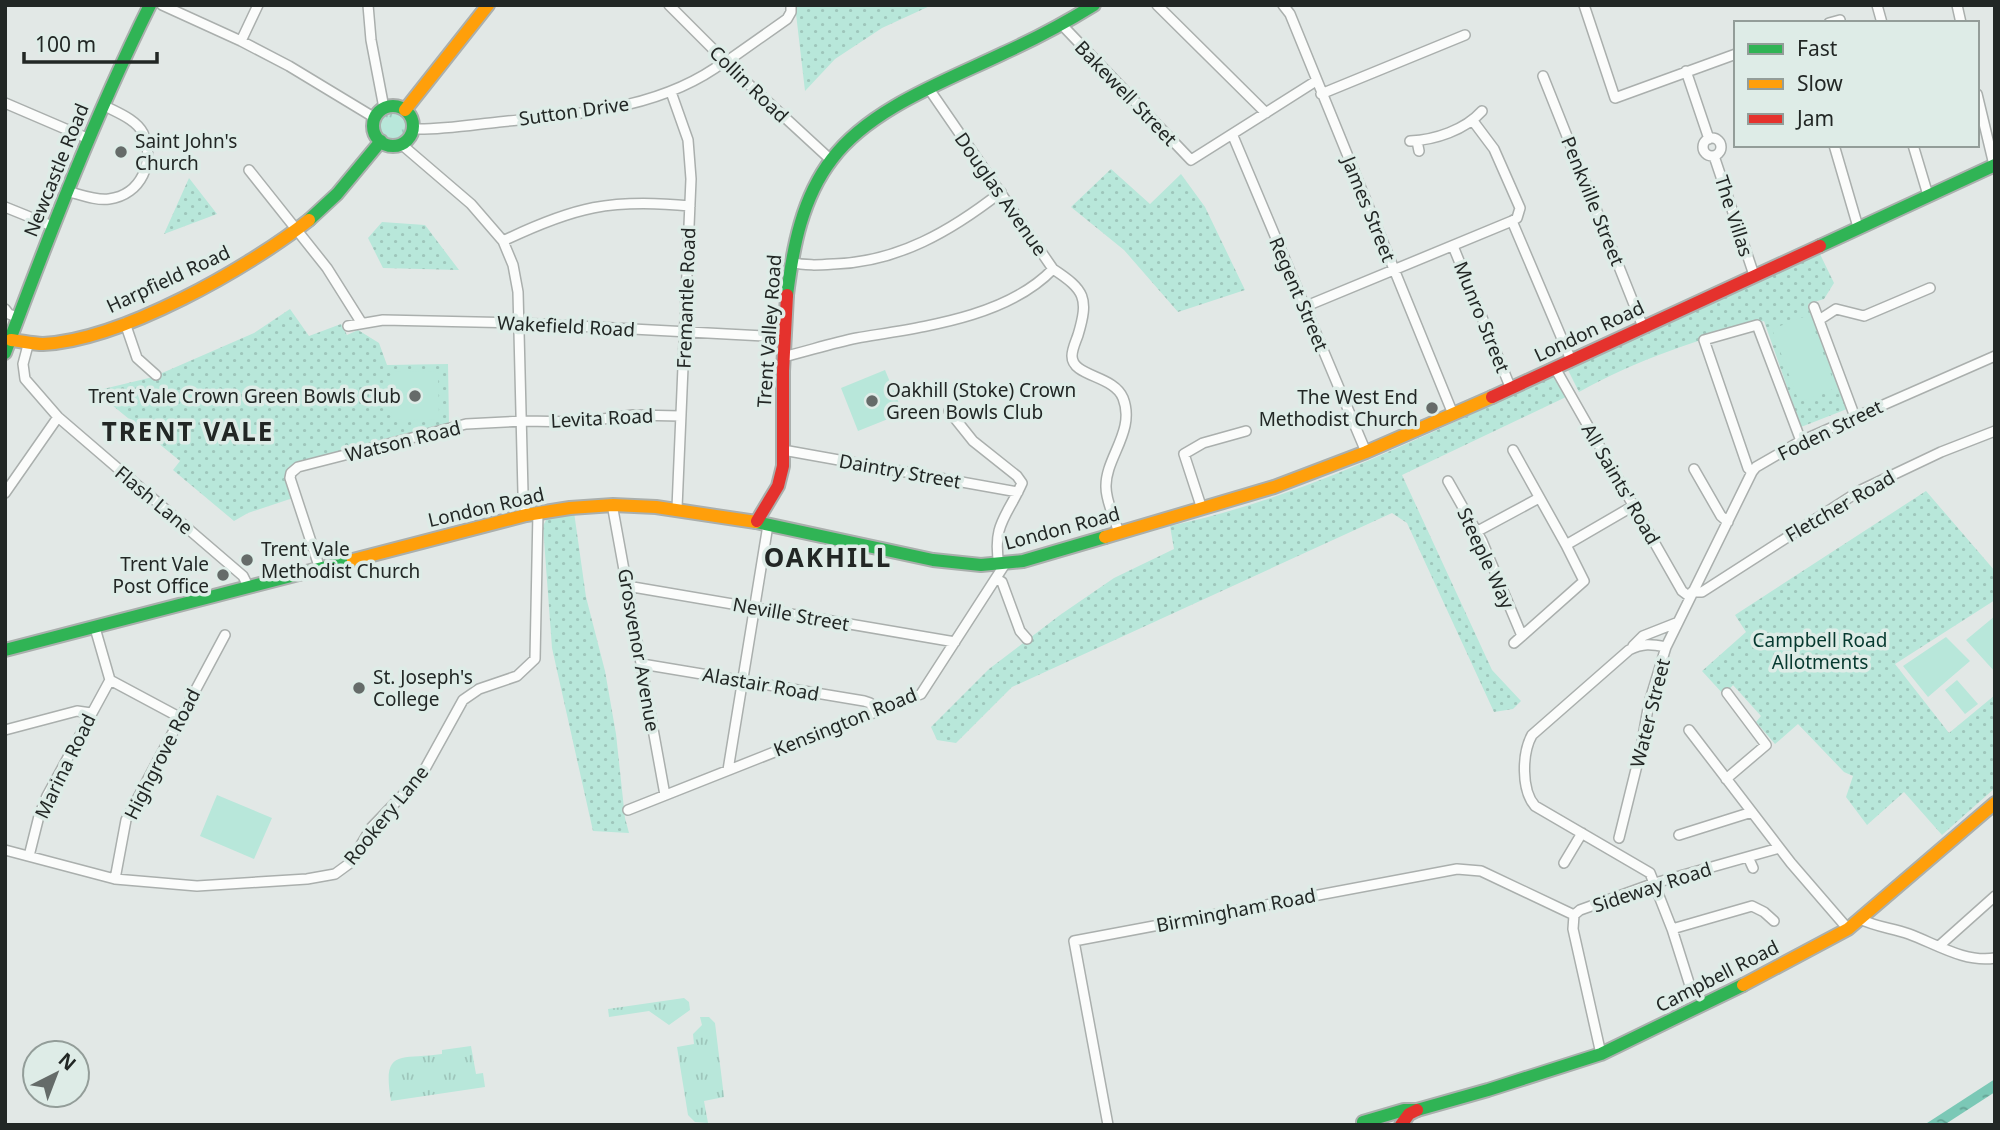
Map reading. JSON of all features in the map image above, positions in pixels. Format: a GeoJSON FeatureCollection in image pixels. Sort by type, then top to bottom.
{"type":"FeatureCollection","features":[{"type":"Feature","properties":{"kind":"main road","name":"Newcastle Road"},"geometry":{"type":"LineString","coordinates":[[5,353],[66,191],[150,5]]}},
{"type":"Feature","properties":{"kind":"main road"},"geometry":{"type":"LineString","coordinates":[[405,110],[488,5]]}},
{"type":"Feature","properties":{"kind":"main road","name":"Trent Valley Road"},"geometry":{"type":"LineString","coordinates":[[763,523],[762,508],[782,477],[783,357],[791,262],[803,211],[819,175],[856,134],[929,89],[1062,25],[1088,7]]}},
{"type":"Feature","properties":{"kind":"main road"},"geometry":{"type":"LineString","coordinates":[[391,106],[405,110],[413,122],[413,129],[407,140],[401,144],[387,145],[381,141],[374,132],[379,113],[391,106]]}},
{"type":"Feature","properties":{"kind":"main road","name":"Harpfield Road"},"geometry":{"type":"LineString","coordinates":[[10,340],[28,345],[70,340],[125,323],[215,282],[276,245],[322,209],[381,141]]}},
{"type":"Feature","properties":{"kind":"main road","name":"London Road"},"geometry":{"type":"LineString","coordinates":[[5,650],[532,513],[612,504],[677,508],[970,565],[1002,565],[1274,487],[1366,452],[1511,389],[1994,165]]}},
{"type":"Feature","properties":{"kind":"main road","name":"Campbell Road"},"geometry":{"type":"LineString","coordinates":[[1401,1125],[1409,1114],[1417,1110],[1601,1054],[1716,999],[1848,929],[1995,803]]}},
{"type":"Feature","properties":{"kind":"main road","name":"Campbell Road"},"geometry":{"type":"LineString","coordinates":[[1362,1124],[1404,1110],[1417,1110]]}},
{"type":"Feature","properties":{"kind":"street"},"geometry":{"type":"LineString","coordinates":[[162,5],[241,41],[379,113]]}},
{"type":"Feature","properties":{"kind":"street"},"geometry":{"type":"LineString","coordinates":[[241,41],[258,5]]}},
{"type":"Feature","properties":{"kind":"street"},"geometry":{"type":"LineString","coordinates":[[368,5],[379,113]]}},
{"type":"Feature","properties":{"kind":"street","name":"Collin Road"},"geometry":{"type":"LineString","coordinates":[[670,5],[814,147],[831,160]]}},
{"type":"Feature","properties":{"kind":"street","name":"Sutton Drive"},"geometry":{"type":"LineString","coordinates":[[413,129],[589,111],[646,100],[671,92],[699,78],[787,19],[791,5]]}},
{"type":"Feature","properties":{"kind":"street"},"geometry":{"type":"LineString","coordinates":[[1157,5],[1266,113]]}},
{"type":"Feature","properties":{"kind":"street","name":"James Street"},"geometry":{"type":"LineString","coordinates":[[1283,5],[1290,14],[1453,414]]}},
{"type":"Feature","properties":{"kind":"street"},"geometry":{"type":"LineString","coordinates":[[1584,5],[1615,98],[1734,55]]}},
{"type":"Feature","properties":{"kind":"street","name":"Bakewell Street"},"geometry":{"type":"LineString","coordinates":[[1062,25],[1191,160],[1233,135]]}},
{"type":"Feature","properties":{"kind":"street"},"geometry":{"type":"LineString","coordinates":[[1321,94],[1465,35]]}},
{"type":"Feature","properties":{"kind":"street","name":"The Villas"},"geometry":{"type":"LineString","coordinates":[[1686,71],[1709,139],[1703,145],[1704,151],[1708,156],[1714,156],[1754,275]]}},
{"type":"Feature","properties":{"kind":"street","name":"Penkville Street"},"geometry":{"type":"LineString","coordinates":[[1543,76],[1643,327]]}},
{"type":"Feature","properties":{"kind":"street"},"geometry":{"type":"LineString","coordinates":[[1233,135],[1316,82]]}},
{"type":"Feature","properties":{"kind":"street","name":"Douglas Avenue"},"geometry":{"type":"LineString","coordinates":[[783,357],[854,339],[917,329],[949,320],[1021,294],[1041,282],[1053,269],[929,89]]}},
{"type":"Feature","properties":{"kind":"street","name":"Fremantle Road"},"geometry":{"type":"LineString","coordinates":[[671,92],[688,140],[691,169],[677,508]]}},
{"type":"Feature","properties":{"kind":"street"},"geometry":{"type":"LineString","coordinates":[[1979,102],[1994,165]]}},
{"type":"Feature","properties":{"kind":"street"},"geometry":{"type":"LineString","coordinates":[[5,103],[89,139]]}},
{"type":"Feature","properties":{"kind":"street"},"geometry":{"type":"LineString","coordinates":[[66,191],[108,199],[131,192],[145,174],[148,156],[142,132],[130,120],[103,105]]}},
{"type":"Feature","properties":{"kind":"street"},"geometry":{"type":"LineString","coordinates":[[1419,151],[1414,141],[1452,131],[1473,121],[1482,111]]}},
{"type":"Feature","properties":{"kind":"street"},"geometry":{"type":"LineString","coordinates":[[1304,307],[1517,218],[1520,208],[1494,149],[1473,121]]}},
{"type":"Feature","properties":{"kind":"street","name":"Regent Street"},"geometry":{"type":"LineString","coordinates":[[1233,135],[1366,452]]}},
{"type":"Feature","properties":{"kind":"street"},"geometry":{"type":"LineString","coordinates":[[401,144],[471,204],[503,241],[543,222],[580,209],[649,202],[690,206]]}},
{"type":"Feature","properties":{"kind":"street"},"geometry":{"type":"LineString","coordinates":[[1835,147],[1858,228]]}},
{"type":"Feature","properties":{"kind":"street"},"geometry":{"type":"LineString","coordinates":[[1914,147],[1928,195]]}},
{"type":"Feature","properties":{"kind":"street"},"geometry":{"type":"LineString","coordinates":[[249,170],[327,268],[361,322]]}},
{"type":"Feature","properties":{"kind":"street"},"geometry":{"type":"LineString","coordinates":[[791,262],[803,265],[855,264],[882,258],[931,239],[973,214],[1001,192]]}},
{"type":"Feature","properties":{"kind":"street"},"geometry":{"type":"LineString","coordinates":[[5,207],[52,226]]}},
{"type":"Feature","properties":{"kind":"street"},"geometry":{"type":"LineString","coordinates":[[1512,221],[1571,360]]}},
{"type":"Feature","properties":{"kind":"street","name":"Rookery Lane"},"geometry":{"type":"LineString","coordinates":[[5,850],[116,879],[197,886],[307,879],[335,874],[350,863],[372,828],[421,776],[463,700],[479,689],[517,676],[535,659],[532,513],[523,493],[519,292],[513,265],[503,241]]}},
{"type":"Feature","properties":{"kind":"street","name":"Munro Street"},"geometry":{"type":"LineString","coordinates":[[1453,246],[1511,389]]}},
{"type":"Feature","properties":{"kind":"street"},"geometry":{"type":"LineString","coordinates":[[1053,269],[1080,289],[1084,300],[1084,313],[1072,356],[1074,363],[1086,373],[1114,385],[1125,404],[1122,439],[1106,488],[1119,533]]}},
{"type":"Feature","properties":{"kind":"street"},"geometry":{"type":"LineString","coordinates":[[1819,320],[1836,309],[1864,316],[1930,288]]}},
{"type":"Feature","properties":{"kind":"street"},"geometry":{"type":"LineString","coordinates":[[1814,307],[1855,417]]}},
{"type":"Feature","properties":{"kind":"street"},"geometry":{"type":"LineString","coordinates":[[5,309],[19,318]]}},
{"type":"Feature","properties":{"kind":"street","name":"Wakefield Road"},"geometry":{"type":"LineString","coordinates":[[348,326],[383,320],[520,323],[785,337]]}},
{"type":"Feature","properties":{"kind":"street"},"geometry":{"type":"LineString","coordinates":[[125,323],[137,358],[156,374]]}},
{"type":"Feature","properties":{"kind":"street"},"geometry":{"type":"LineString","coordinates":[[1752,472],[1748,468],[1704,340],[1758,324],[1801,440]]}},
{"type":"Feature","properties":{"kind":"street","name":"Flash Lane"},"geometry":{"type":"LineString","coordinates":[[28,345],[23,371],[25,379],[58,417],[243,576],[248,586]]}},
{"type":"Feature","properties":{"kind":"street","name":"Foden Street"},"geometry":{"type":"LineString","coordinates":[[1691,594],[1756,467],[1801,440],[1995,356]]}},
{"type":"Feature","properties":{"kind":"street","name":"All Saints' Road"},"geometry":{"type":"LineString","coordinates":[[1555,368],[1682,591],[1691,594]]}},
{"type":"Feature","properties":{"kind":"street"},"geometry":{"type":"LineString","coordinates":[[948,411],[973,441],[1022,483],[997,531],[996,550],[1002,565]]}},
{"type":"Feature","properties":{"kind":"street","name":"Levita Road"},"geometry":{"type":"LineString","coordinates":[[523,421],[580,422],[633,415],[681,416]]}},
{"type":"Feature","properties":{"kind":"street"},"geometry":{"type":"LineString","coordinates":[[5,493],[58,417]]}},
{"type":"Feature","properties":{"kind":"street","name":"Watson Road"},"geometry":{"type":"LineString","coordinates":[[320,569],[290,472],[299,467],[466,424],[523,421]]}},
{"type":"Feature","properties":{"kind":"street"},"geometry":{"type":"LineString","coordinates":[[1202,509],[1184,454],[1203,443],[1246,431]]}},
{"type":"Feature","properties":{"kind":"street","name":"Fletcher Road"},"geometry":{"type":"LineString","coordinates":[[1691,594],[1702,592],[1861,490],[1941,452],[1995,431]]}},
{"type":"Feature","properties":{"kind":"street","name":"Daintry Street"},"geometry":{"type":"LineString","coordinates":[[783,450],[1018,492]]}},
{"type":"Feature","properties":{"kind":"street"},"geometry":{"type":"LineString","coordinates":[[1513,450],[1566,545],[1633,506]]}},
{"type":"Feature","properties":{"kind":"street"},"geometry":{"type":"LineString","coordinates":[[1694,469],[1721,516],[1728,522]]}},
{"type":"Feature","properties":{"kind":"street","name":"Steeple Way"},"geometry":{"type":"LineString","coordinates":[[1448,481],[1476,532],[1522,636]]}},
{"type":"Feature","properties":{"kind":"street"},"geometry":{"type":"LineString","coordinates":[[1476,532],[1539,498]]}},
{"type":"Feature","properties":{"kind":"street","name":"Grosvenor Avenue"},"geometry":{"type":"LineString","coordinates":[[612,504],[665,796]]}},
{"type":"Feature","properties":{"kind":"street"},"geometry":{"type":"LineString","coordinates":[[728,770],[755,607],[763,523]]}},
{"type":"Feature","properties":{"kind":"street","name":"Steeple Way"},"geometry":{"type":"LineString","coordinates":[[1514,643],[1584,581],[1566,545]]}},
{"type":"Feature","properties":{"kind":"street","name":"Kensington Road"},"geometry":{"type":"LineString","coordinates":[[628,810],[921,694],[997,579],[1002,565]]}},
{"type":"Feature","properties":{"kind":"street"},"geometry":{"type":"LineString","coordinates":[[997,579],[1002,582],[1020,631],[1027,639]]}},
{"type":"Feature","properties":{"kind":"street","name":"Neville Street"},"geometry":{"type":"LineString","coordinates":[[627,586],[955,642]]}},
{"type":"Feature","properties":{"kind":"street","name":"Water Street"},"geometry":{"type":"LineString","coordinates":[[1619,838],[1649,703],[1666,646],[1691,594]]}},
{"type":"Feature","properties":{"kind":"street"},"geometry":{"type":"LineString","coordinates":[[1675,623],[1643,636],[1532,735],[1525,749],[1525,776],[1531,801],[1535,806],[1646,869],[1655,883],[1672,929],[1690,989]]}},
{"type":"Feature","properties":{"kind":"street"},"geometry":{"type":"LineString","coordinates":[[95,628],[110,680],[181,718]]}},
{"type":"Feature","properties":{"kind":"street","name":"Highgrove Road"},"geometry":{"type":"LineString","coordinates":[[116,879],[126,820],[225,635]]}},
{"type":"Feature","properties":{"kind":"street"},"geometry":{"type":"LineString","coordinates":[[1629,650],[1649,643],[1666,646]]}},
{"type":"Feature","properties":{"kind":"street","name":"Alastair Road"},"geometry":{"type":"LineString","coordinates":[[642,664],[864,701],[874,706],[875,711]]}},
{"type":"Feature","properties":{"kind":"street","name":"Marina Road"},"geometry":{"type":"LineString","coordinates":[[29,856],[47,796],[110,680]]}},
{"type":"Feature","properties":{"kind":"street"},"geometry":{"type":"LineString","coordinates":[[1726,779],[1766,745],[1727,693]]}},
{"type":"Feature","properties":{"kind":"street"},"geometry":{"type":"LineString","coordinates":[[5,730],[77,711],[91,713]]}},
{"type":"Feature","properties":{"kind":"street"},"geometry":{"type":"LineString","coordinates":[[1689,730],[1779,848],[1848,929]]}},
{"type":"Feature","properties":{"kind":"street"},"geometry":{"type":"LineString","coordinates":[[1679,835],[1752,811]]}},
{"type":"Feature","properties":{"kind":"street"},"geometry":{"type":"LineString","coordinates":[[1564,863],[1582,833]]}},
{"type":"Feature","properties":{"kind":"street","name":"Sideway Road"},"geometry":{"type":"LineString","coordinates":[[1601,1054],[1573,929],[1574,915],[1580,910],[1655,883],[1779,848]]}},
{"type":"Feature","properties":{"kind":"street"},"geometry":{"type":"LineString","coordinates":[[1748,857],[1752,868]]}},
{"type":"Feature","properties":{"kind":"street","name":"Birmingham Road"},"geometry":{"type":"LineString","coordinates":[[1108,1125],[1074,941],[1457,869],[1481,871],[1574,915]]}},
{"type":"Feature","properties":{"kind":"street"},"geometry":{"type":"LineString","coordinates":[[1939,946],[1995,896]]}},
{"type":"Feature","properties":{"kind":"street"},"geometry":{"type":"LineString","coordinates":[[1672,929],[1752,906],[1774,921]]}},
{"type":"Feature","properties":{"kind":"street"},"geometry":{"type":"LineString","coordinates":[[1860,919],[1874,926],[1906,933],[1964,956],[1995,958]]}},
{"type":"Feature","properties":{"kind":"green space"},"geometry":{"type":"Polygon","coordinates":[[[795,5],[932,5],[882,28],[835,59],[805,91],[795,5]]]}},
{"type":"Feature","properties":{"kind":"green space"},"geometry":{"type":"Polygon","coordinates":[[[393,112],[403,116],[407,126],[403,136],[393,140],[383,136],[379,126],[383,116],[393,112]]]}},
{"type":"Feature","properties":{"kind":"green space"},"geometry":{"type":"Polygon","coordinates":[[[1111,169],[1150,204],[1181,174],[1205,207],[1245,290],[1178,312],[1124,250],[1071,207],[1111,169]]]}},
{"type":"Feature","properties":{"kind":"green space"},"geometry":{"type":"Polygon","coordinates":[[[189,178],[217,214],[164,234],[189,178]]]}},
{"type":"Feature","properties":{"kind":"green space"},"geometry":{"type":"Polygon","coordinates":[[[382,222],[425,225],[459,270],[383,268],[368,238],[382,222]]]}},
{"type":"Feature","properties":{"kind":"green space"},"geometry":{"type":"Polygon","coordinates":[[[1819,252],[1834,283],[1824,299],[1808,304],[1847,409],[1801,427],[1764,321],[1670,351],[1579,392],[1567,368],[1819,252]]]}},
{"type":"Feature","properties":{"kind":"green space"},"geometry":{"type":"Polygon","coordinates":[[[290,309],[309,336],[341,324],[347,335],[358,330],[379,343],[387,365],[448,364],[449,424],[292,465],[286,476],[293,498],[248,513],[234,521],[173,470],[180,461],[95,391],[153,377],[254,333],[290,309]]]}},
{"type":"Feature","properties":{"kind":"green space"},"geometry":{"type":"Polygon","coordinates":[[[1809,315],[1836,388],[1799,402],[1772,329],[1809,315]]]}},
{"type":"Feature","properties":{"kind":"green space","name":"Oakhill (Stoke) Crown Green Bowls Club"},"geometry":{"type":"Polygon","coordinates":[[[885,370],[903,413],[858,431],[841,388],[885,370]]]}},
{"type":"Feature","properties":{"kind":"green space","name":"Trent Vale Crown Green Bowls Club"},"geometry":{"type":"Polygon","coordinates":[[[438,371],[439,419],[392,420],[391,372],[438,371]]]}},
{"type":"Feature","properties":{"kind":"green space"},"geometry":{"type":"Polygon","coordinates":[[[1553,377],[1566,397],[1402,475],[1492,670],[1521,701],[1513,709],[1494,712],[1407,523],[1392,513],[1012,687],[956,743],[937,740],[931,727],[989,669],[1114,578],[1174,549],[1170,526],[1269,499],[1317,481],[1553,377]]]}},
{"type":"Feature","properties":{"kind":"green space","name":"Campbell Road Allotments"},"geometry":{"type":"Polygon","coordinates":[[[1926,491],[1995,571],[1995,600],[1895,664],[1949,733],[1995,695],[1995,788],[1942,835],[1904,792],[1867,825],[1846,797],[1853,776],[1844,772],[1798,724],[1775,744],[1756,722],[1761,716],[1733,685],[1724,695],[1702,671],[1746,632],[1735,615],[1926,491]]]}},
{"type":"Feature","properties":{"kind":"green space"},"geometry":{"type":"Polygon","coordinates":[[[574,512],[586,597],[605,671],[616,734],[629,833],[593,831],[552,648],[543,526],[548,516],[574,512]]]}},
{"type":"Feature","properties":{"kind":"green space"},"geometry":{"type":"Polygon","coordinates":[[[1995,616],[1995,672],[1966,640],[1995,616]]]}},
{"type":"Feature","properties":{"kind":"green space"},"geometry":{"type":"Polygon","coordinates":[[[1946,637],[1970,661],[1928,697],[1903,666],[1946,637]]]}},
{"type":"Feature","properties":{"kind":"green space"},"geometry":{"type":"Polygon","coordinates":[[[1957,680],[1978,704],[1965,714],[1945,690],[1957,680]]]}},
{"type":"Feature","properties":{"kind":"green space"},"geometry":{"type":"Polygon","coordinates":[[[217,795],[272,818],[254,859],[200,836],[217,795]]]}},
{"type":"Feature","properties":{"kind":"green space"},"geometry":{"type":"Polygon","coordinates":[[[684,998],[689,1002],[690,1010],[669,1025],[649,1011],[609,1017],[608,1009],[684,998]]]}},
{"type":"Feature","properties":{"kind":"green space"},"geometry":{"type":"Polygon","coordinates":[[[700,1017],[709,1017],[715,1023],[724,1097],[704,1101],[708,1123],[695,1122],[688,1115],[677,1047],[694,1044],[693,1034],[702,1025],[700,1017]]]}},
{"type":"Feature","properties":{"kind":"green space"},"geometry":{"type":"Polygon","coordinates":[[[471,1046],[476,1074],[483,1073],[485,1087],[391,1101],[389,1072],[397,1060],[442,1054],[442,1050],[471,1046]]]}},
{"type":"Feature","properties":{"kind":"water"},"geometry":{"type":"Polygon","coordinates":[[[1995,1079],[1995,1092],[1944,1125],[1924,1125],[1995,1079]]]}},
{"type":"Feature","properties":{"kind":"traffic: fast"},"geometry":{"type":"LineString","coordinates":[[5,353],[73,177],[150,5]]}},
{"type":"Feature","properties":{"kind":"traffic: fast"},"geometry":{"type":"LineString","coordinates":[[787,295],[792,259],[806,207],[822,174],[848,141],[888,110],[911,97],[1038,36],[1094,5]]}},
{"type":"Feature","properties":{"kind":"traffic: fast"},"geometry":{"type":"LineString","coordinates":[[393,106],[407,112],[413,126],[407,140],[393,146],[379,140],[373,126],[379,112],[393,106]]}},
{"type":"Feature","properties":{"kind":"traffic: fast"},"geometry":{"type":"LineString","coordinates":[[309,220],[337,194],[381,141]]}},
{"type":"Feature","properties":{"kind":"traffic: fast"},"geometry":{"type":"LineString","coordinates":[[1820,246],[1995,165]]}},
{"type":"Feature","properties":{"kind":"traffic: fast"},"geometry":{"type":"LineString","coordinates":[[756,522],[933,560],[981,565],[1023,561],[1105,537]]}},
{"type":"Feature","properties":{"kind":"traffic: fast"},"geometry":{"type":"LineString","coordinates":[[5,650],[353,560]]}},
{"type":"Feature","properties":{"kind":"traffic: fast"},"geometry":{"type":"LineString","coordinates":[[1363,1122],[1488,1090],[1601,1054],[1743,985]]}},
{"type":"Feature","properties":{"kind":"traffic: slow"},"geometry":{"type":"LineString","coordinates":[[405,110],[488,5]]}},
{"type":"Feature","properties":{"kind":"traffic: slow"},"geometry":{"type":"LineString","coordinates":[[11,340],[43,344],[75,339],[146,316],[253,259],[309,220]]}},
{"type":"Feature","properties":{"kind":"traffic: slow"},"geometry":{"type":"LineString","coordinates":[[1105,537],[1274,487],[1366,452],[1492,397]]}},
{"type":"Feature","properties":{"kind":"traffic: slow"},"geometry":{"type":"LineString","coordinates":[[353,560],[526,515],[570,508],[613,505],[656,507],[756,522]]}},
{"type":"Feature","properties":{"kind":"traffic: slow"},"geometry":{"type":"LineString","coordinates":[[1743,985],[1848,929],[1995,803]]}},
{"type":"Feature","properties":{"kind":"traffic: jam"},"geometry":{"type":"LineString","coordinates":[[1492,397],[1820,246]]}},
{"type":"Feature","properties":{"kind":"traffic: jam"},"geometry":{"type":"LineString","coordinates":[[757,521],[778,486],[783,466],[783,371],[787,295]]}},
{"type":"Feature","properties":{"kind":"traffic: jam"},"geometry":{"type":"LineString","coordinates":[[1401,1125],[1409,1114],[1417,1110]]}},
{"type":"Feature","properties":{"kind":"place","name":"Saint John's Church"},"geometry":{"type":"Point","coordinates":[121,152]}},
{"type":"Feature","properties":{"kind":"place","name":"Trent Vale Crown Green Bowls Club"},"geometry":{"type":"Point","coordinates":[415,396]}},
{"type":"Feature","properties":{"kind":"place","name":"Oakhill (Stoke) Crown Green Bowls Club"},"geometry":{"type":"Point","coordinates":[872,401]}},
{"type":"Feature","properties":{"kind":"place","name":"The West End Methodist Church"},"geometry":{"type":"Point","coordinates":[1432,408]}},
{"type":"Feature","properties":{"kind":"place","name":"Trent Vale Methodist Church"},"geometry":{"type":"Point","coordinates":[247,560]}},
{"type":"Feature","properties":{"kind":"place","name":"Trent Vale Post Office"},"geometry":{"type":"Point","coordinates":[223,575]}},
{"type":"Feature","properties":{"kind":"place","name":"St. Joseph's College"},"geometry":{"type":"Point","coordinates":[359,688]}},
{"type":"Feature","properties":{"kind":"district","name":"TRENT VALE"},"geometry":{"type":"Point","coordinates":[188,431]}},
{"type":"Feature","properties":{"kind":"district","name":"OAKHILL"},"geometry":{"type":"Point","coordinates":[828,557]}}]}
